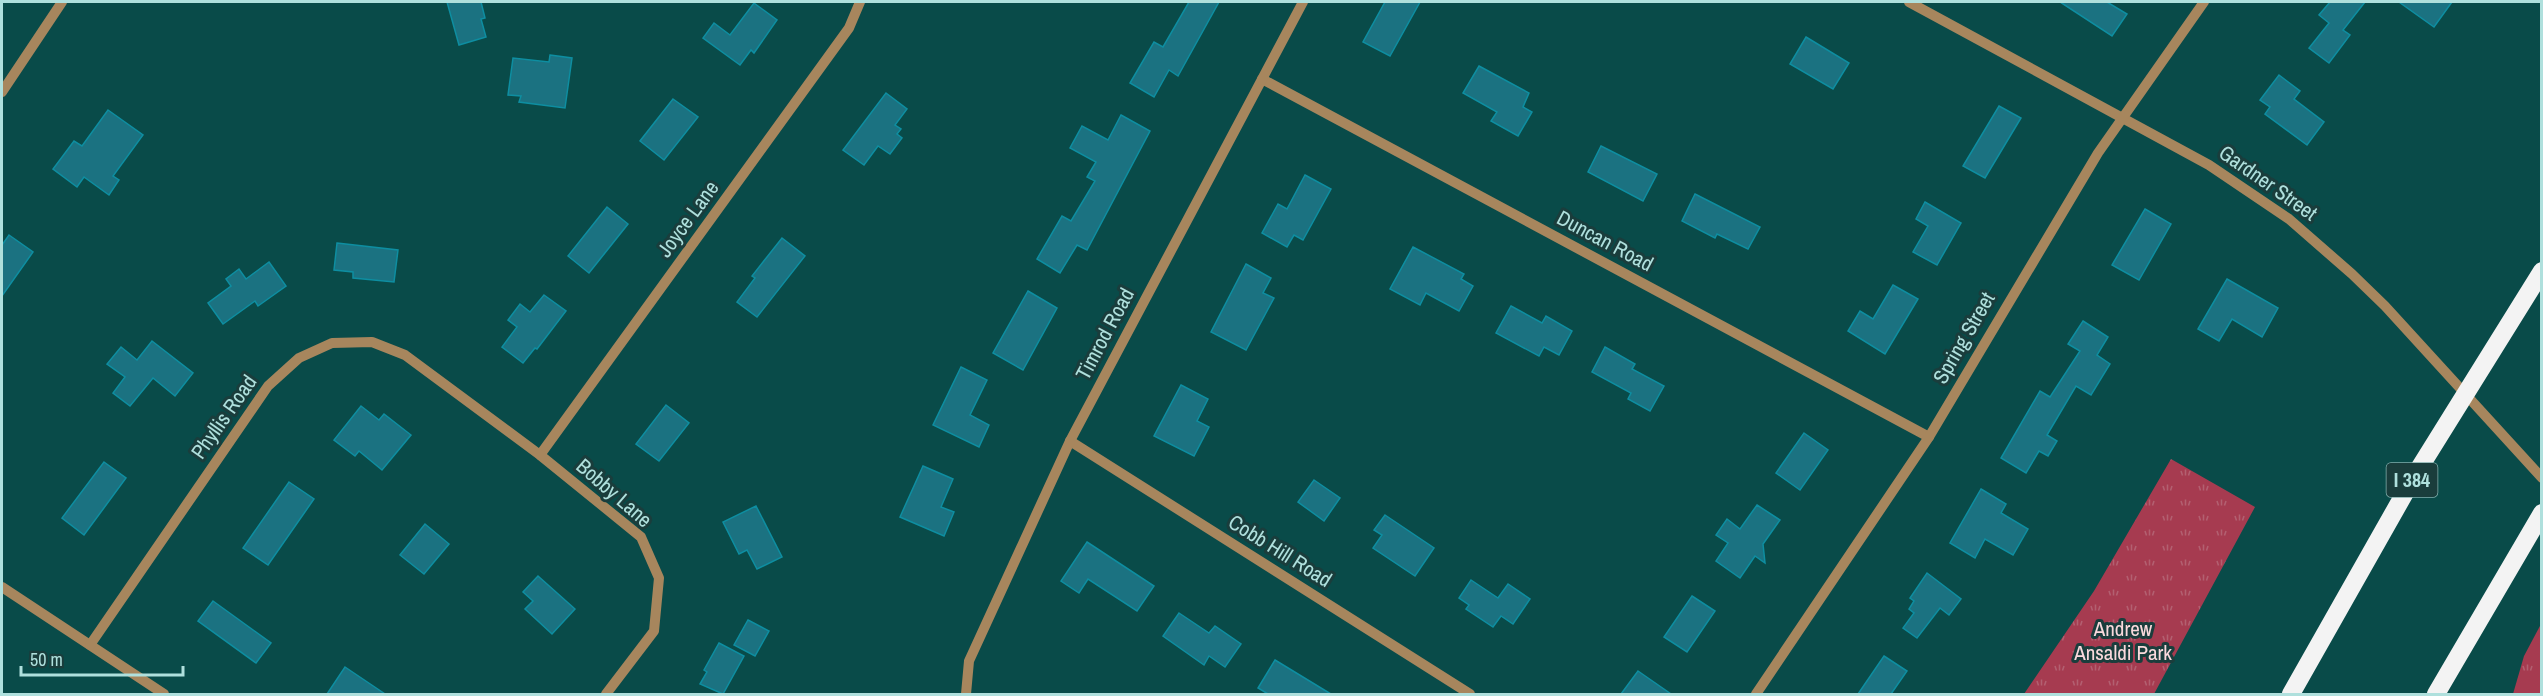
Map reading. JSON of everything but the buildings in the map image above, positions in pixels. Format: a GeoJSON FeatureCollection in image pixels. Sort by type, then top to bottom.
{"type":"FeatureCollection","features":[{"type":"Feature","properties":{"kind":"highway","name":"I 384"},"geometry":{"type":"LineString","coordinates":[[2291,694],[2415,475],[2541,271]]}},
{"type":"Feature","properties":{"kind":"highway"},"geometry":{"type":"LineString","coordinates":[[2436,694],[2541,513]]}},
{"type":"Feature","properties":{"kind":"street"},"geometry":{"type":"LineString","coordinates":[[2,92],[62,2]]}},
{"type":"Feature","properties":{"kind":"street","name":"Joyce Lane"},"geometry":{"type":"LineString","coordinates":[[540,454],[849,28],[860,2]]}},
{"type":"Feature","properties":{"kind":"street","name":"Timrod Road"},"geometry":{"type":"LineString","coordinates":[[966,694],[969,661],[1070,441],[1303,2]]}},
{"type":"Feature","properties":{"kind":"street","name":"Gardner Street"},"geometry":{"type":"LineString","coordinates":[[1909,2],[2209,165],[2289,219],[2352,274],[2414,337],[2541,478]]}},
{"type":"Feature","properties":{"kind":"street","name":"Spring Street"},"geometry":{"type":"LineString","coordinates":[[1756,694],[1929,437],[2019,282],[2122,117],[2204,2]]}},
{"type":"Feature","properties":{"kind":"street","name":"Duncan Road"},"geometry":{"type":"LineString","coordinates":[[1263,79],[1929,437]]}},
{"type":"Feature","properties":{"kind":"street","name":"Phyllis Road"},"geometry":{"type":"LineString","coordinates":[[90,645],[268,386],[299,358],[332,343],[372,342],[405,355],[540,454]]}},
{"type":"Feature","properties":{"kind":"street","name":"Cobb Hill Road"},"geometry":{"type":"LineString","coordinates":[[1070,441],[1470,694]]}},
{"type":"Feature","properties":{"kind":"street","name":"Bobby Lane"},"geometry":{"type":"LineString","coordinates":[[540,454],[641,537],[659,578],[654,631],[606,694]]}},
{"type":"Feature","properties":{"kind":"street"},"geometry":{"type":"LineString","coordinates":[[2,587],[164,694]]}},
{"type":"Feature","properties":{"kind":"green space","name":"Andrew Ansaldi Park"},"geometry":{"type":"Polygon","coordinates":[[[2171,459],[2255,507],[2154,694],[2024,694],[2094,591],[2171,459]]]}},
{"type":"Feature","properties":{"kind":"green space"},"geometry":{"type":"Polygon","coordinates":[[[2541,624],[2541,694],[2513,694],[2524,656],[2541,624]]]}}]}
